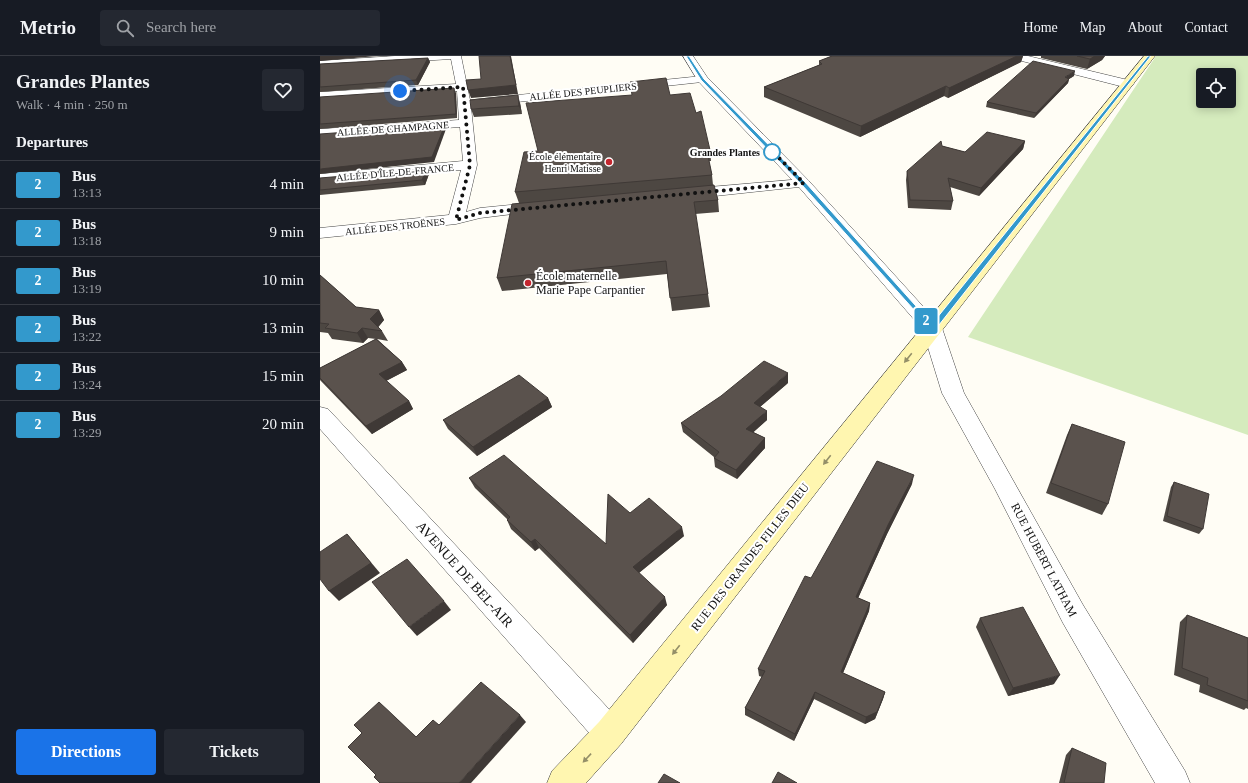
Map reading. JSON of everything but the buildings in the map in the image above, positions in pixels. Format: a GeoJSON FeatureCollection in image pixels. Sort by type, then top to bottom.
{"type":"FeatureCollection","features":[{"type":"Feature","properties":{"kind":"main road","name":"RUE DES GRANDES FILLES DIEU"},"geometry":{"type":"LineString","coordinates":[[564,783],[610,733],[1150,56]]}},
{"type":"Feature","properties":{"kind":"street"},"geometry":{"type":"LineString","coordinates":[[320,64],[448,56]]}},
{"type":"Feature","properties":{"kind":"street"},"geometry":{"type":"LineString","coordinates":[[456,56],[463,87],[470,165],[456,220]]}},
{"type":"Feature","properties":{"kind":"street"},"geometry":{"type":"LineString","coordinates":[[688,56],[702,79],[804,183],[932,328]]}},
{"type":"Feature","properties":{"kind":"street"},"geometry":{"type":"LineString","coordinates":[[1014,56],[1128,84]]}},
{"type":"Feature","properties":{"kind":"street","name":"ALLÉE DES PEUPLIERS"},"geometry":{"type":"LineString","coordinates":[[465,104],[702,79]]}},
{"type":"Feature","properties":{"kind":"street"},"geometry":{"type":"LineString","coordinates":[[320,96],[463,87]]}},
{"type":"Feature","properties":{"kind":"street","name":"ALLÉE DE CHAMPAGNE"},"geometry":{"type":"LineString","coordinates":[[320,133],[467,123]]}},
{"type":"Feature","properties":{"kind":"street","name":"ALLÉE D'ÎLE-DE-FRANCE"},"geometry":{"type":"LineString","coordinates":[[320,178],[470,165]]}},
{"type":"Feature","properties":{"kind":"street"},"geometry":{"type":"LineString","coordinates":[[673,195],[804,183]]}},
{"type":"Feature","properties":{"kind":"street","name":"ALLÉE DES TROËNES"},"geometry":{"type":"LineString","coordinates":[[320,233],[456,220],[480,213],[558,206]]}},
{"type":"Feature","properties":{"kind":"street","name":"RUE HUBERT LATHAM"},"geometry":{"type":"LineString","coordinates":[[932,328],[953,393],[1004,484],[1073,614],[1173,783]]}},
{"type":"Feature","properties":{"kind":"street","name":"AVENUE DE BEL-AIR"},"geometry":{"type":"LineString","coordinates":[[320,415],[610,733]]}},
{"type":"Feature","properties":{"kind":"green space"},"geometry":{"type":"Polygon","coordinates":[[[1156,56],[1248,56],[1248,435],[968,337],[1156,56]]]}},
{"type":"Feature","properties":{"kind":"bus line","name":"2"},"geometry":{"type":"LineString","coordinates":[[688,56],[702,79],[804,183],[932,328],[1150,56]]}},
{"type":"Feature","properties":{"kind":"place","name":"Grandes Plantes"},"geometry":{"type":"Point","coordinates":[772,152]}},
{"type":"Feature","properties":{"kind":"place","name":"École élémentaire Henri Matisse"},"geometry":{"type":"Point","coordinates":[609,162]}},
{"type":"Feature","properties":{"kind":"place","name":"École maternelle Marie Pape Carpantier"},"geometry":{"type":"Point","coordinates":[528,283]}},
{"type":"Feature","properties":{"kind":"route"},"geometry":{"type":"LineString","coordinates":[[400,91],[463,87],[470,165],[456,220],[480,213],[804,183],[771,150],[772,152]]}}]}
